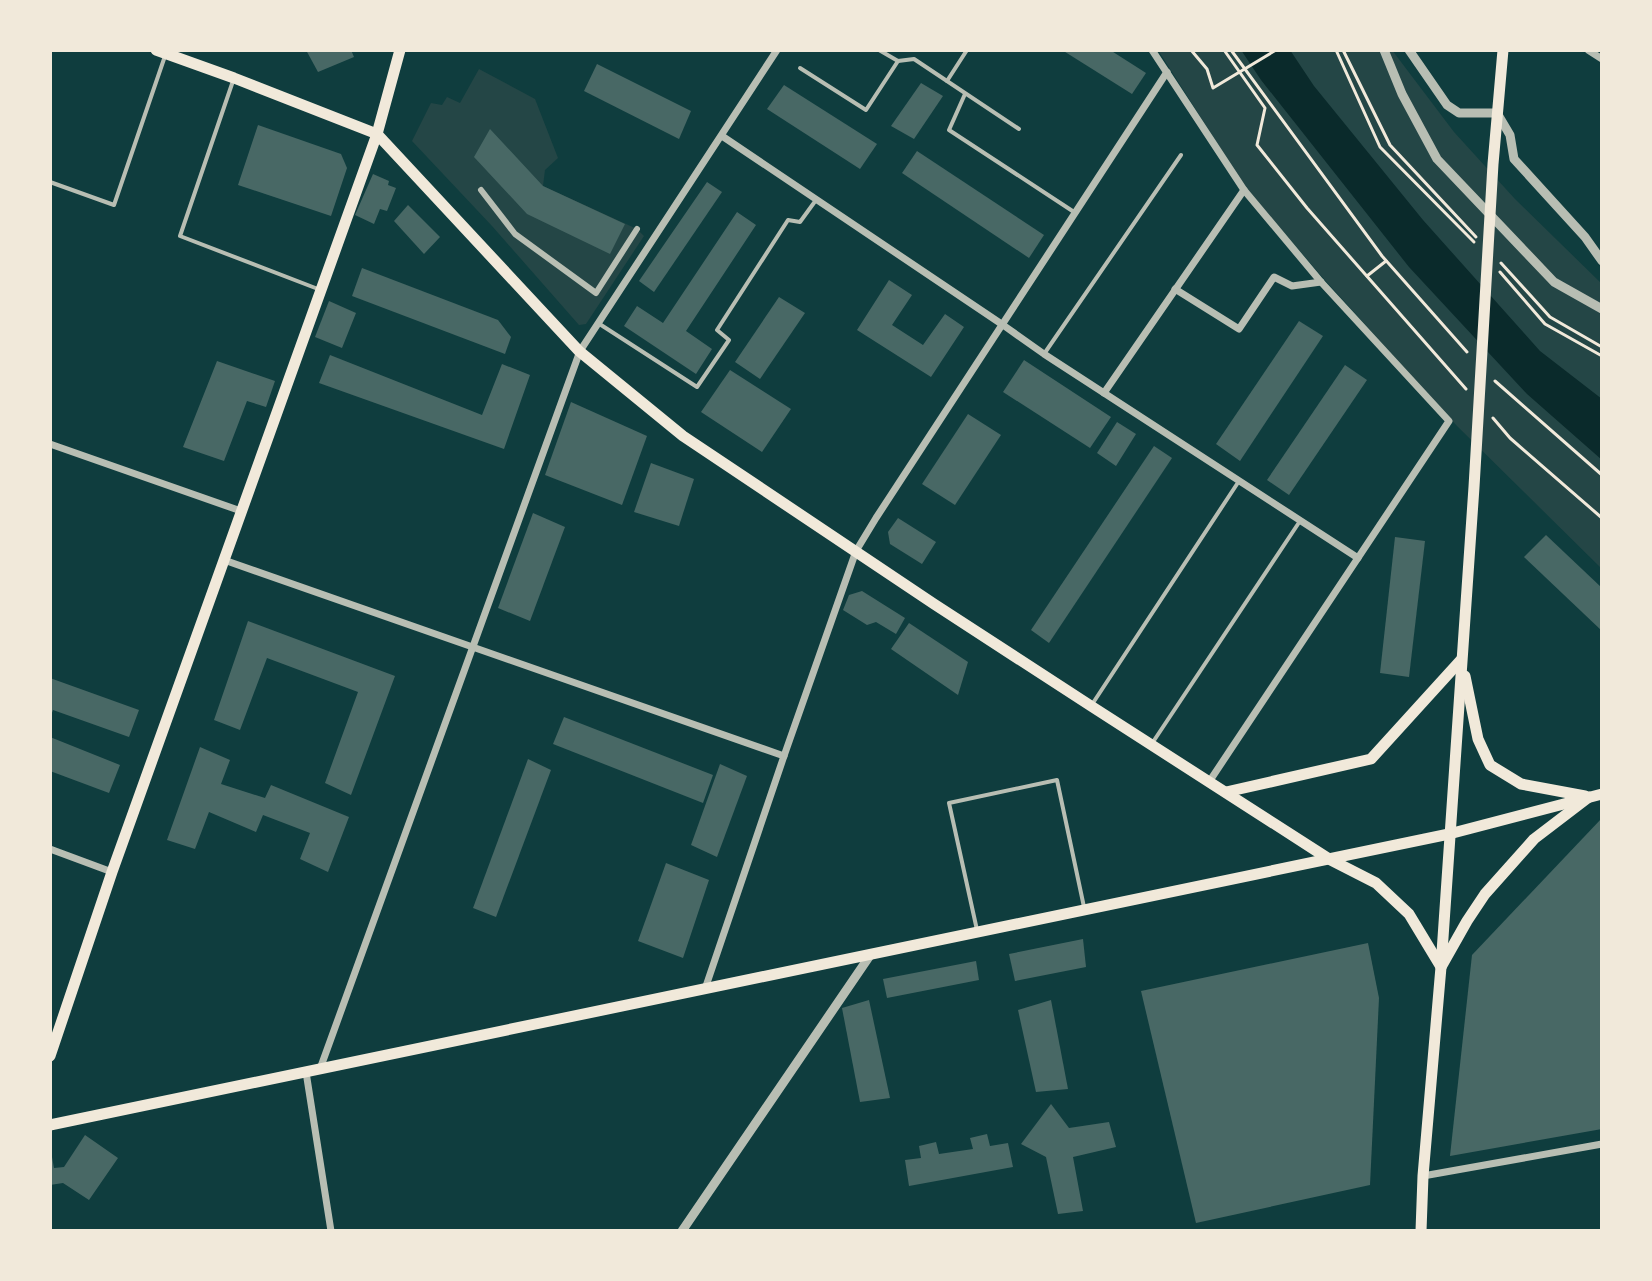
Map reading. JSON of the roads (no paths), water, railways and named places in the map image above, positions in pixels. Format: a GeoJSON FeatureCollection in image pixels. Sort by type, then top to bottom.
{"type":"FeatureCollection","features":[{"type":"Feature","properties":{"kind":"main road"},"geometry":{"type":"LineString","coordinates":[[50,1056],[112,872],[377,134],[400,50]]}},
{"type":"Feature","properties":{"kind":"main road"},"geometry":{"type":"LineString","coordinates":[[1421,1231],[1503,50]]}},
{"type":"Feature","properties":{"kind":"main road"},"geometry":{"type":"LineString","coordinates":[[161,52],[377,134],[580,351],[683,436],[1091,706],[1329,859],[1376,883],[1409,914],[1441,967]]}},
{"type":"Feature","properties":{"kind":"main road"},"geometry":{"type":"LineString","coordinates":[[1226,792],[1371,759],[1461,660]]}},
{"type":"Feature","properties":{"kind":"main road"},"geometry":{"type":"LineString","coordinates":[[1461,660],[1478,739],[1490,765],[1521,784],[1589,797]]}},
{"type":"Feature","properties":{"kind":"main road"},"geometry":{"type":"LineString","coordinates":[[50,1125],[1449,834],[1602,794]]}},
{"type":"Feature","properties":{"kind":"main road"},"geometry":{"type":"LineString","coordinates":[[1441,967],[1485,894],[1534,839],[1589,797]]}},
{"type":"Feature","properties":{"kind":"street"},"geometry":{"type":"LineString","coordinates":[[320,1069],[580,351],[777,50]]}},
{"type":"Feature","properties":{"kind":"street"},"geometry":{"type":"LineString","coordinates":[[1152,50],[1244,190],[1321,282],[1449,421],[1209,782]]}},
{"type":"Feature","properties":{"kind":"street"},"geometry":{"type":"LineString","coordinates":[[1384,50],[1402,94],[1437,159],[1554,282],[1602,309]]}},
{"type":"Feature","properties":{"kind":"street"},"geometry":{"type":"LineString","coordinates":[[1409,50],[1447,105],[1459,113],[1497,113],[1510,135],[1514,159],[1585,237],[1602,261]]}},
{"type":"Feature","properties":{"kind":"street"},"geometry":{"type":"LineString","coordinates":[[1588,50],[1602,59]]}},
{"type":"Feature","properties":{"kind":"street"},"geometry":{"type":"LineString","coordinates":[[705,989],[856,551],[1167,72]]}},
{"type":"Feature","properties":{"kind":"street"},"geometry":{"type":"LineString","coordinates":[[722,136],[1044,354],[1358,558]]}},
{"type":"Feature","properties":{"kind":"street"},"geometry":{"type":"LineString","coordinates":[[481,190],[515,234],[596,293],[637,229]]}},
{"type":"Feature","properties":{"kind":"street"},"geometry":{"type":"LineString","coordinates":[[1104,393],[1244,190]]}},
{"type":"Feature","properties":{"kind":"street"},"geometry":{"type":"LineString","coordinates":[[1175,289],[1239,329],[1274,277],[1292,286],[1321,282]]}},
{"type":"Feature","properties":{"kind":"street"},"geometry":{"type":"LineString","coordinates":[[50,444],[241,511]]}},
{"type":"Feature","properties":{"kind":"street"},"geometry":{"type":"LineString","coordinates":[[224,560],[784,756]]}},
{"type":"Feature","properties":{"kind":"street"},"geometry":{"type":"LineString","coordinates":[[50,849],[112,872]]}},
{"type":"Feature","properties":{"kind":"street"},"geometry":{"type":"LineString","coordinates":[[682,1231],[871,954]]}},
{"type":"Feature","properties":{"kind":"street"},"geometry":{"type":"LineString","coordinates":[[306,1072],[331,1231]]}},
{"type":"Feature","properties":{"kind":"street"},"geometry":{"type":"LineString","coordinates":[[1423,1176],[1602,1144]]}},
{"type":"Feature","properties":{"kind":"lane"},"geometry":{"type":"LineString","coordinates":[[879,50],[898,61],[914,59],[1019,129]]}},
{"type":"Feature","properties":{"kind":"lane"},"geometry":{"type":"LineString","coordinates":[[947,81],[967,50]]}},
{"type":"Feature","properties":{"kind":"lane"},"geometry":{"type":"LineString","coordinates":[[50,182],[114,205],[161,52]]}},
{"type":"Feature","properties":{"kind":"lane"},"geometry":{"type":"LineString","coordinates":[[800,68],[866,110],[898,61]]}},
{"type":"Feature","properties":{"kind":"lane"},"geometry":{"type":"LineString","coordinates":[[234,78],[180,236],[320,290]]}},
{"type":"Feature","properties":{"kind":"lane"},"geometry":{"type":"LineString","coordinates":[[965,94],[949,130],[1075,213]]}},
{"type":"Feature","properties":{"kind":"lane"},"geometry":{"type":"LineString","coordinates":[[1044,354],[1181,155]]}},
{"type":"Feature","properties":{"kind":"lane"},"geometry":{"type":"LineString","coordinates":[[598,323],[697,387],[729,340],[717,330],[788,220],[800,222],[817,199]]}},
{"type":"Feature","properties":{"kind":"lane"},"geometry":{"type":"LineString","coordinates":[[1091,706],[1239,481]]}},
{"type":"Feature","properties":{"kind":"lane"},"geometry":{"type":"LineString","coordinates":[[1152,744],[1300,521]]}},
{"type":"Feature","properties":{"kind":"lane"},"geometry":{"type":"LineString","coordinates":[[977,932],[949,803],[1057,780],[1085,910]]}}]}
